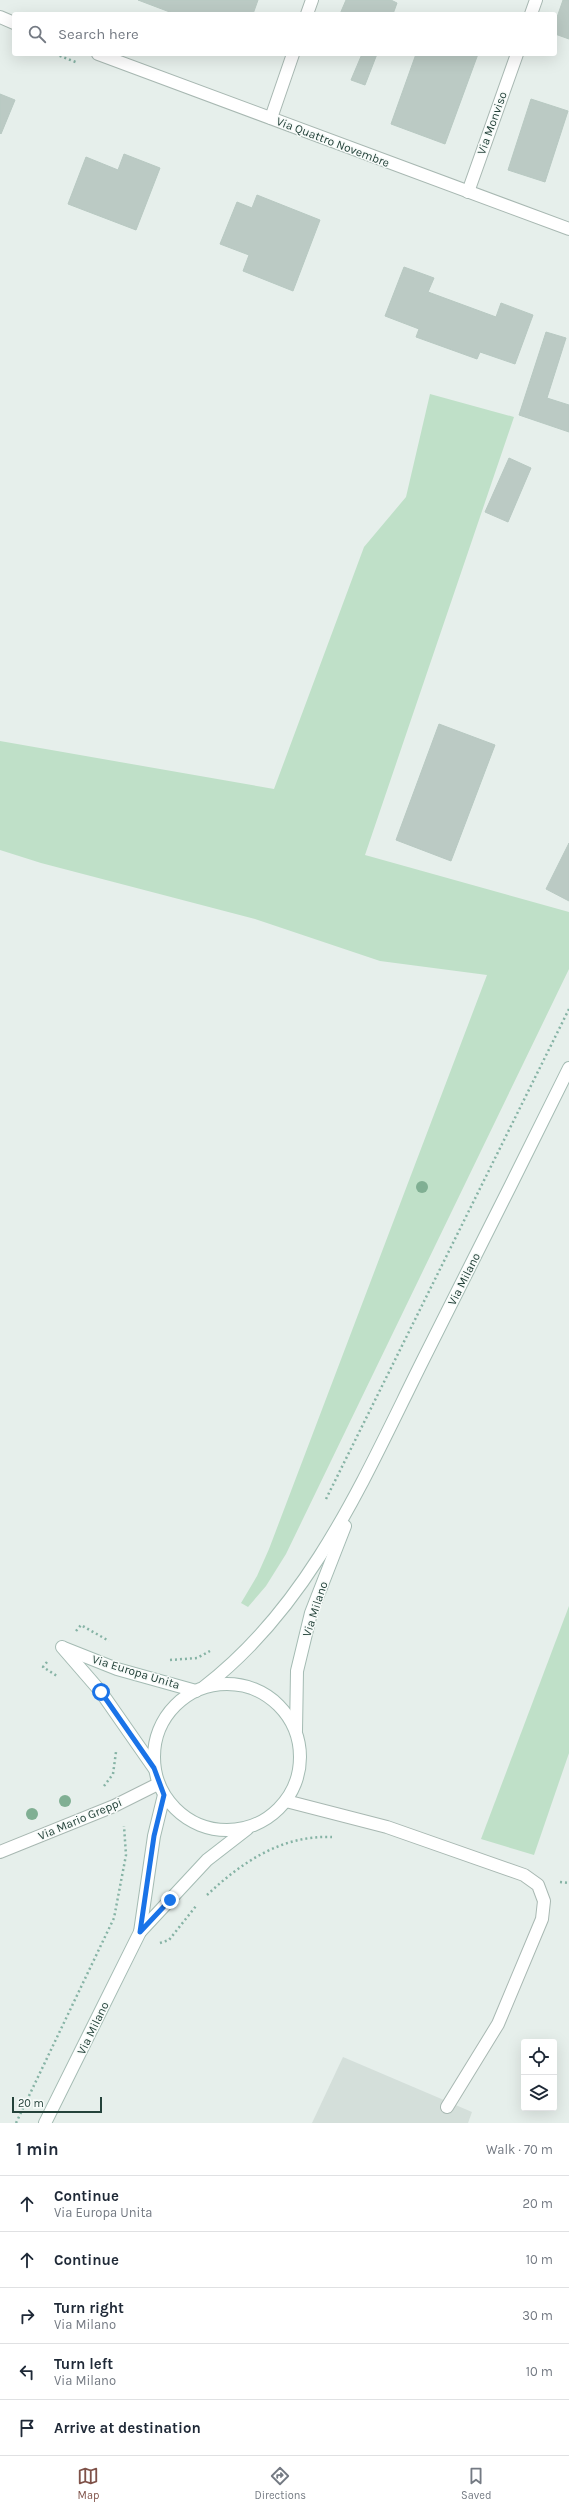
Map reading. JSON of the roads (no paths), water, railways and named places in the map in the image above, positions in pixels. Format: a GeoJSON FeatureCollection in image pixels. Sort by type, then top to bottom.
{"type":"FeatureCollection","features":[{"type":"Feature","properties":{"kind":"street"},"geometry":{"type":"LineString","coordinates":[[308,12],[312,0]]}},
{"type":"Feature","properties":{"kind":"street"},"geometry":{"type":"LineString","coordinates":[[532,12],[536,0]]}},
{"type":"Feature","properties":{"kind":"street"},"geometry":{"type":"LineString","coordinates":[[0,17],[12,22]]}},
{"type":"Feature","properties":{"kind":"street","name":"Via Quattro Novembre"},"geometry":{"type":"LineString","coordinates":[[103,56],[569,229]]}},
{"type":"Feature","properties":{"kind":"street"},"geometry":{"type":"LineString","coordinates":[[271,118],[292,56]]}},
{"type":"Feature","properties":{"kind":"street","name":"Via Monviso"},"geometry":{"type":"LineString","coordinates":[[468,192],[516,56]]}},
{"type":"Feature","properties":{"kind":"street","name":"Via Milano"},"geometry":{"type":"LineString","coordinates":[[154,1768],[154,1746],[161,1725],[174,1706],[227,1670],[264,1634],[301,1587],[358,1490],[569,1068]]}},
{"type":"Feature","properties":{"kind":"street","name":"Via Milano"},"geometry":{"type":"LineString","coordinates":[[296,1732],[296,1671],[311,1613],[358,1490]]}},
{"type":"Feature","properties":{"kind":"street","name":"Via Europa Unita"},"geometry":{"type":"LineString","coordinates":[[154,1768],[101,1692],[62,1647],[117,1669],[200,1689]]}},
{"type":"Feature","properties":{"kind":"street"},"geometry":{"type":"LineString","coordinates":[[154,1768],[158,1784],[174,1808],[186,1818],[200,1826],[226,1831],[248,1828],[269,1818],[286,1801],[297,1780],[300,1756],[296,1732],[284,1711],[266,1695],[243,1686],[218,1684],[200,1689]]}},
{"type":"Feature","properties":{"kind":"street","name":"Via Mario Greppi"},"geometry":{"type":"LineString","coordinates":[[0,1852],[114,1806],[158,1784]]}},
{"type":"Feature","properties":{"kind":"street","name":"Via Milano"},"geometry":{"type":"LineString","coordinates":[[140,1932],[154,1836],[164,1795]]}},
{"type":"Feature","properties":{"kind":"street"},"geometry":{"type":"LineString","coordinates":[[286,1801],[387,1827],[524,1875],[538,1886],[544,1901],[542,1919],[513,1990],[498,2024],[447,2107]]}},
{"type":"Feature","properties":{"kind":"street","name":"Via Milano"},"geometry":{"type":"LineString","coordinates":[[45,2123],[140,1932],[207,1860],[248,1828]]}}]}
